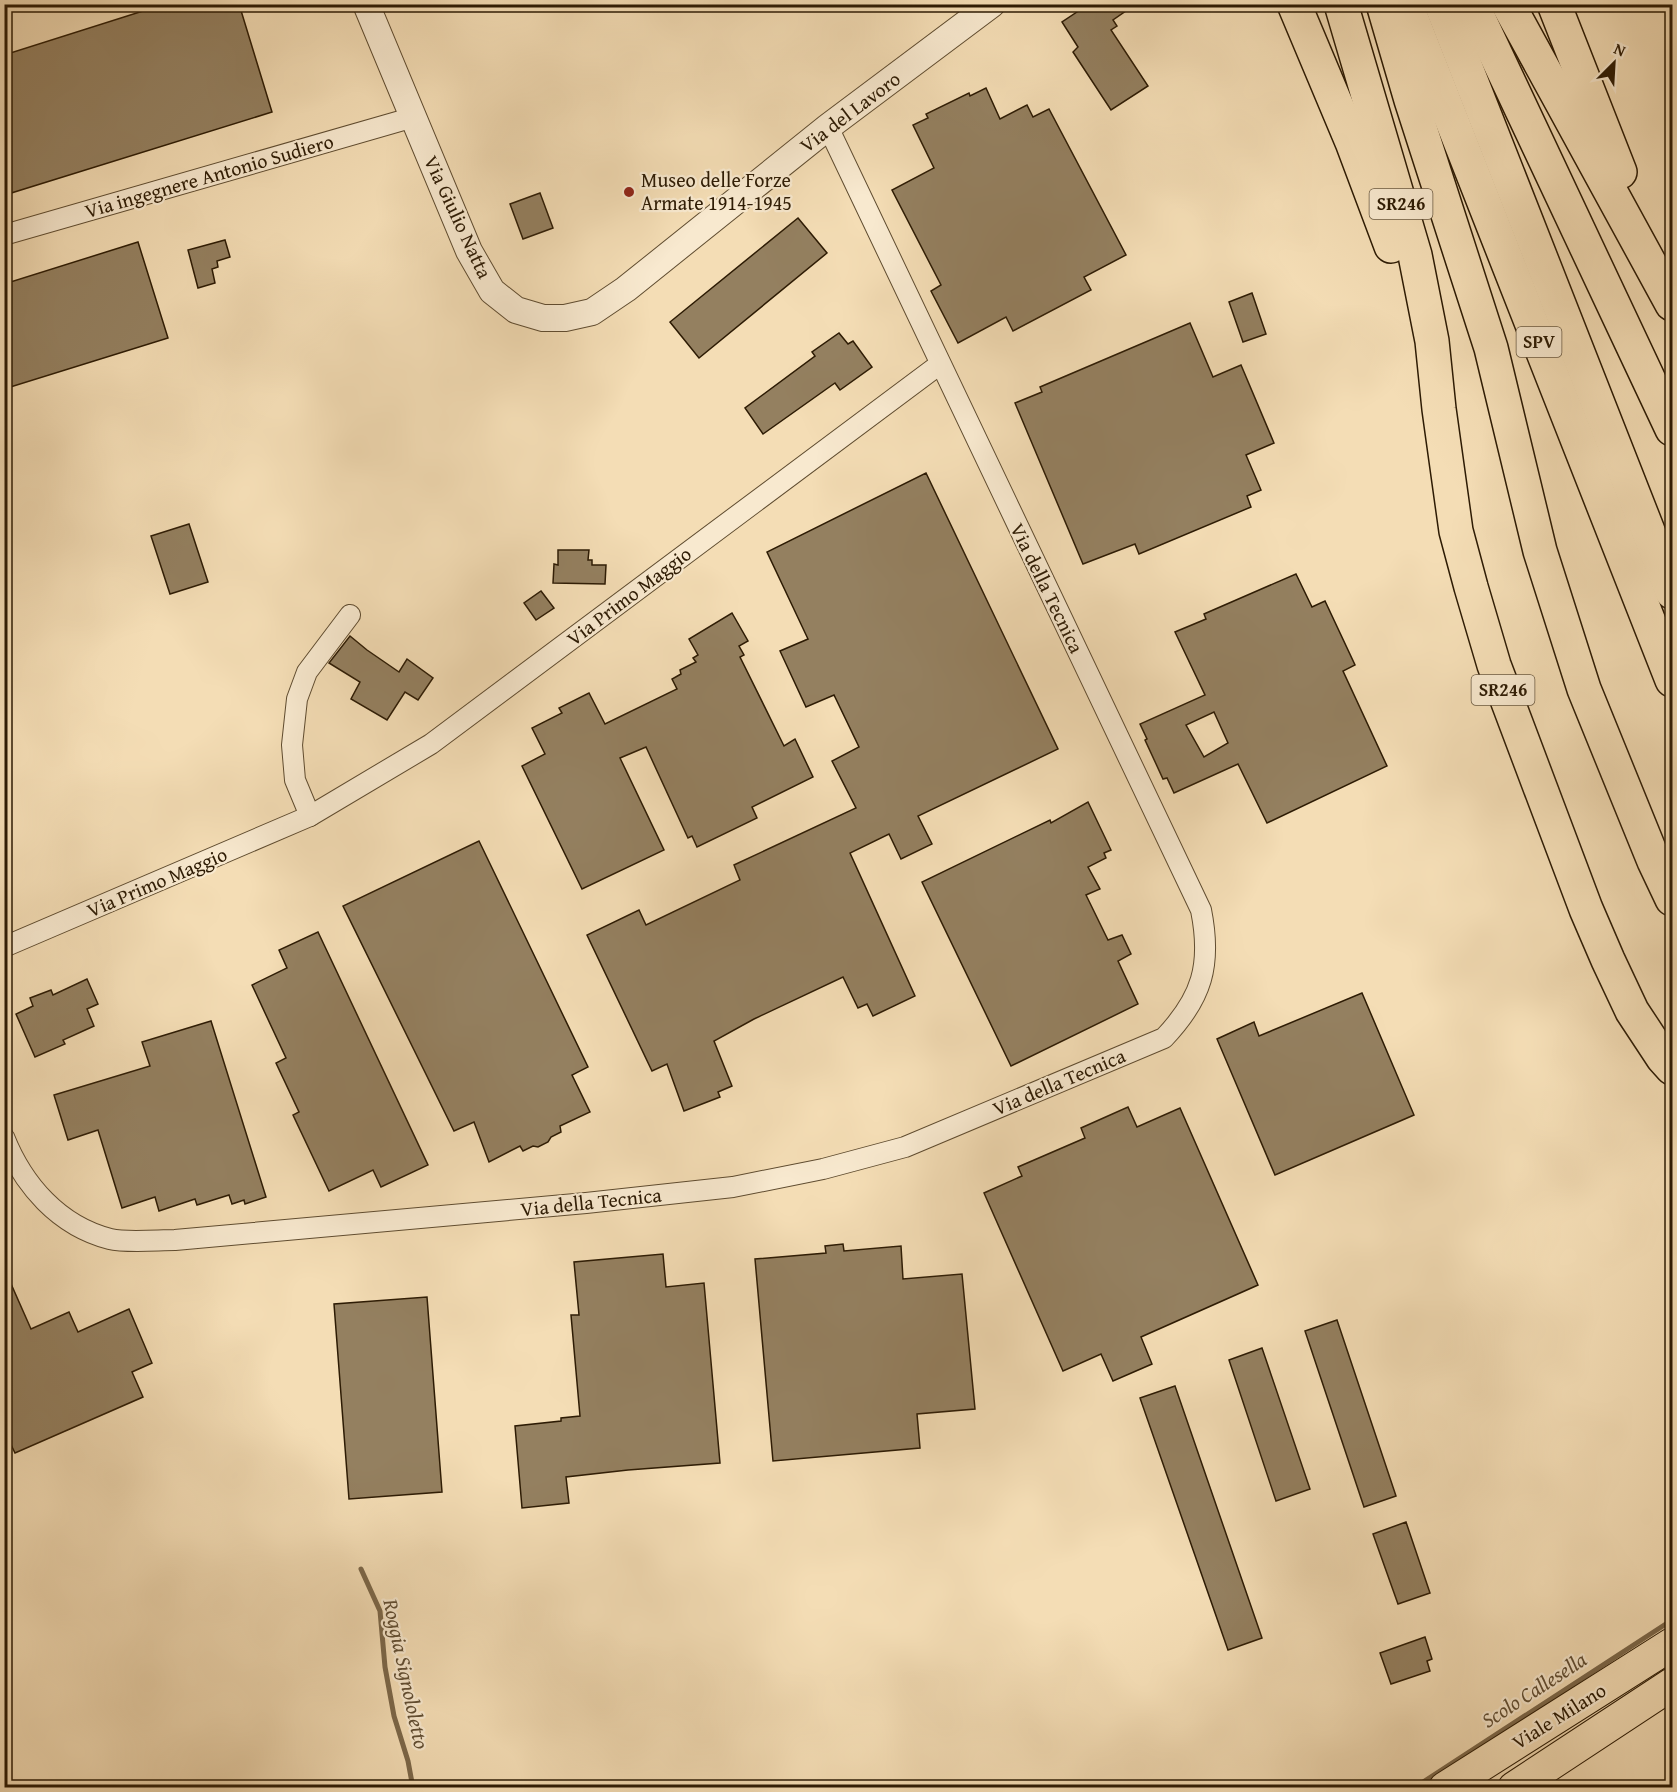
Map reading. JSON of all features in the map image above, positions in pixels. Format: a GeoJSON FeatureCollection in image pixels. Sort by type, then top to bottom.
{"type":"FeatureCollection","features":[{"type":"Feature","properties":{"kind":"highway"},"geometry":{"type":"LineString","coordinates":[[1294,4],[1379,210],[1439,409]]}},
{"type":"Feature","properties":{"kind":"highway","name":"SR246"},"geometry":{"type":"LineString","coordinates":[[1341,4],[1415,255],[1432,341],[1456,531],[1494,666],[1586,909],[1608,960],[1632,1011],[1672,1068]]}},
{"type":"Feature","properties":{"kind":"highway"},"geometry":{"type":"LineString","coordinates":[[1383,4],[1411,100],[1491,348],[1540,551],[1581,678],[1654,861],[1672,899]]}},
{"type":"Feature","properties":{"kind":"highway","name":"SPV"},"geometry":{"type":"LineString","coordinates":[[1406,4],[1672,680]]}},
{"type":"Feature","properties":{"kind":"highway","name":"SPV"},"geometry":{"type":"LineString","coordinates":[[1441,4],[1672,592]]}},
{"type":"Feature","properties":{"kind":"highway"},"geometry":{"type":"LineString","coordinates":[[1472,4],[1672,429]]}},
{"type":"Feature","properties":{"kind":"highway"},"geometry":{"type":"LineString","coordinates":[[1509,4],[1672,303]]}},
{"type":"Feature","properties":{"kind":"highway"},"geometry":{"type":"LineString","coordinates":[[1554,4],[1672,303]]}},
{"type":"Feature","properties":{"kind":"main road","name":"Viale Milano"},"geometry":{"type":"LineString","coordinates":[[1445,1788],[1672,1644]]}},
{"type":"Feature","properties":{"kind":"main road","name":"Viale Milano"},"geometry":{"type":"LineString","coordinates":[[1514,1788],[1672,1684]]}},
{"type":"Feature","properties":{"kind":"street","name":"Via Giulio Natta"},"geometry":{"type":"LineString","coordinates":[[366,4],[469,251],[492,291],[516,310],[543,318],[565,318],[592,312],[626,289]]}},
{"type":"Feature","properties":{"kind":"street","name":"Via del Lavoro"},"geometry":{"type":"LineString","coordinates":[[626,289],[828,127],[992,4]]}},
{"type":"Feature","properties":{"kind":"street","name":"Via ingegnere Antonio Sudiero"},"geometry":{"type":"LineString","coordinates":[[4,235],[414,117]]}},
{"type":"Feature","properties":{"kind":"street","name":"Via della Tecnica"},"geometry":{"type":"LineString","coordinates":[[4,1137],[28,1183],[52,1209],[83,1229],[112,1240],[175,1240],[586,1203],[733,1187],[812,1171],[905,1147],[1164,1038],[1180,1022],[1196,994],[1204,969],[1206,936],[1201,910],[828,127]]}},
{"type":"Feature","properties":{"kind":"street","name":"Via Primo Maggio"},"geometry":{"type":"LineString","coordinates":[[4,947],[310,816],[431,744],[940,364]]}},
{"type":"Feature","properties":{"kind":"street"},"geometry":{"type":"LineString","coordinates":[[310,816],[295,780],[292,745],[297,699],[307,672],[350,615]]}},
{"type":"Feature","properties":{"kind":"building"},"geometry":{"type":"Polygon","coordinates":[[[165,4],[239,4],[272,112],[8,194],[4,183],[4,55],[165,4]]]}},
{"type":"Feature","properties":{"kind":"building"},"geometry":{"type":"Polygon","coordinates":[[[1089,4],[1136,4],[1113,20],[1117,26],[1111,30],[1148,86],[1111,110],[1073,52],[1078,47],[1062,22],[1089,4]]]}},
{"type":"Feature","properties":{"kind":"building"},"geometry":{"type":"Polygon","coordinates":[[[986,88],[1000,119],[1027,105],[1033,117],[1049,109],[1126,255],[1084,277],[1091,290],[1013,331],[1006,317],[958,343],[931,291],[941,285],[892,190],[934,168],[913,125],[928,118],[926,114],[969,93],[970,96],[986,88]]]}},
{"type":"Feature","properties":{"kind":"building"},"geometry":{"type":"Polygon","coordinates":[[[540,193],[553,228],[523,239],[510,204],[540,193]]]}},
{"type":"Feature","properties":{"kind":"building"},"geometry":{"type":"Polygon","coordinates":[[[798,218],[827,253],[699,358],[670,322],[798,218]]]}},
{"type":"Feature","properties":{"kind":"building"},"geometry":{"type":"Polygon","coordinates":[[[225,240],[230,257],[217,261],[218,267],[212,269],[215,283],[198,288],[188,250],[225,240]]]}},
{"type":"Feature","properties":{"kind":"building"},"geometry":{"type":"Polygon","coordinates":[[[138,242],[168,338],[4,389],[4,284],[138,242]]]}},
{"type":"Feature","properties":{"kind":"building"},"geometry":{"type":"Polygon","coordinates":[[[1252,293],[1266,334],[1243,342],[1229,302],[1252,293]]]}},
{"type":"Feature","properties":{"kind":"building"},"geometry":{"type":"Polygon","coordinates":[[[1190,323],[1213,377],[1241,365],[1274,443],[1246,455],[1261,490],[1247,496],[1251,507],[1139,554],[1135,544],[1083,564],[1015,403],[1042,392],[1040,387],[1190,323]]]}},
{"type":"Feature","properties":{"kind":"building"},"geometry":{"type":"Polygon","coordinates":[[[839,333],[848,344],[853,341],[872,367],[840,390],[835,383],[763,434],[745,408],[815,356],[812,352],[839,333]]]}},
{"type":"Feature","properties":{"kind":"building"},"geometry":{"type":"Polygon","coordinates":[[[926,473],[1058,749],[918,816],[932,844],[901,859],[889,834],[850,853],[915,996],[873,1016],[867,1004],[858,1008],[843,977],[754,1019],[714,1041],[732,1086],[718,1092],[720,1097],[684,1111],[667,1064],[652,1071],[587,935],[639,910],[646,925],[740,880],[734,865],[856,808],[832,761],[859,747],[834,695],[806,707],[780,651],[808,639],[767,552],[926,473]]]}},
{"type":"Feature","properties":{"kind":"building"},"geometry":{"type":"Polygon","coordinates":[[[189,524],[208,582],[170,594],[151,536],[189,524]]]}},
{"type":"Feature","properties":{"kind":"building"},"geometry":{"type":"Polygon","coordinates":[[[558,550],[589,550],[588,560],[592,560],[592,565],[606,565],[605,584],[553,583],[554,564],[558,565],[558,550]]]}},
{"type":"Feature","properties":{"kind":"building"},"geometry":{"type":"Polygon","coordinates":[[[1296,574],[1312,607],[1325,601],[1355,665],[1343,671],[1387,766],[1267,823],[1238,764],[1174,793],[1167,778],[1163,779],[1140,724],[1205,695],[1175,632],[1206,619],[1204,614],[1296,574]],[[1214,712],[1186,725],[1204,757],[1228,743],[1214,712]]]}},
{"type":"Feature","properties":{"kind":"building"},"geometry":{"type":"Polygon","coordinates":[[[541,591],[554,608],[536,620],[524,603],[541,591]]]}},
{"type":"Feature","properties":{"kind":"building"},"geometry":{"type":"Polygon","coordinates":[[[732,613],[748,641],[739,646],[744,655],[740,657],[784,746],[795,739],[813,777],[752,807],[757,818],[697,847],[692,836],[688,838],[646,747],[620,758],[664,850],[582,889],[522,766],[545,754],[532,728],[562,713],[559,708],[589,693],[605,724],[677,689],[672,679],[681,674],[680,670],[696,662],[693,658],[698,655],[689,639],[732,613]]]}},
{"type":"Feature","properties":{"kind":"building"},"geometry":{"type":"Polygon","coordinates":[[[350,636],[399,672],[407,659],[433,678],[418,700],[405,692],[387,720],[351,699],[360,682],[329,663],[350,636]]]}},
{"type":"Feature","properties":{"kind":"building"},"geometry":{"type":"Polygon","coordinates":[[[1088,802],[1111,850],[1104,853],[1106,858],[1088,867],[1100,889],[1086,895],[1108,940],[1122,935],[1131,954],[1118,961],[1138,1004],[1011,1066],[922,882],[1050,820],[1051,823],[1088,802]]]}},
{"type":"Feature","properties":{"kind":"building"},"geometry":{"type":"Polygon","coordinates":[[[479,841],[588,1067],[572,1075],[590,1112],[560,1126],[561,1132],[538,1147],[533,1146],[523,1151],[520,1146],[489,1162],[474,1122],[454,1131],[343,906],[479,841]]]}},
{"type":"Feature","properties":{"kind":"building"},"geometry":{"type":"Polygon","coordinates":[[[318,932],[428,1165],[381,1187],[373,1170],[329,1191],[293,1115],[299,1112],[276,1063],[286,1058],[252,985],[287,968],[279,950],[318,932]]]}},
{"type":"Feature","properties":{"kind":"building"},"geometry":{"type":"Polygon","coordinates":[[[87,979],[98,1004],[87,1009],[94,1026],[63,1040],[65,1044],[35,1057],[16,1014],[33,1006],[30,998],[51,990],[53,995],[87,979]]]}},
{"type":"Feature","properties":{"kind":"building"},"geometry":{"type":"Polygon","coordinates":[[[1362,993],[1414,1115],[1275,1175],[1217,1039],[1254,1022],[1259,1036],[1362,993]]]}},
{"type":"Feature","properties":{"kind":"building"},"geometry":{"type":"Polygon","coordinates":[[[211,1021],[266,1197],[245,1204],[244,1200],[232,1204],[229,1195],[197,1205],[195,1199],[159,1211],[155,1197],[122,1208],[98,1130],[68,1140],[54,1095],[150,1066],[142,1042],[211,1021]]]}},
{"type":"Feature","properties":{"kind":"building"},"geometry":{"type":"Polygon","coordinates":[[[1128,1107],[1137,1127],[1180,1108],[1258,1285],[1141,1337],[1152,1364],[1113,1381],[1101,1354],[1063,1371],[984,1193],[1022,1176],[1018,1167],[1085,1138],[1081,1128],[1128,1107]]]}},
{"type":"Feature","properties":{"kind":"building"},"geometry":{"type":"Polygon","coordinates":[[[843,1244],[844,1251],[901,1246],[903,1279],[962,1274],[975,1409],[917,1414],[920,1448],[773,1461],[755,1259],[826,1253],[825,1246],[843,1244]]]}},
{"type":"Feature","properties":{"kind":"building"},"geometry":{"type":"Polygon","coordinates":[[[663,1254],[666,1287],[704,1283],[720,1463],[566,1477],[569,1503],[522,1508],[515,1426],[561,1421],[561,1418],[580,1416],[571,1315],[579,1315],[574,1262],[663,1254]]]}},
{"type":"Feature","properties":{"kind":"building"},"geometry":{"type":"Polygon","coordinates":[[[4,1268],[31,1329],[69,1312],[78,1332],[129,1309],[152,1363],[132,1372],[143,1397],[15,1453],[4,1430],[4,1268]]]}},
{"type":"Feature","properties":{"kind":"building"},"geometry":{"type":"Polygon","coordinates":[[[427,1297],[442,1492],[349,1499],[334,1304],[427,1297]]]}},
{"type":"Feature","properties":{"kind":"building"},"geometry":{"type":"Polygon","coordinates":[[[1337,1320],[1396,1496],[1364,1507],[1305,1331],[1337,1320]]]}},
{"type":"Feature","properties":{"kind":"building"},"geometry":{"type":"Polygon","coordinates":[[[1262,1348],[1310,1489],[1276,1501],[1229,1360],[1262,1348]]]}},
{"type":"Feature","properties":{"kind":"building"},"geometry":{"type":"Polygon","coordinates":[[[1175,1386],[1262,1638],[1228,1650],[1140,1398],[1175,1386]]]}},
{"type":"Feature","properties":{"kind":"building"},"geometry":{"type":"Polygon","coordinates":[[[1406,1522],[1430,1593],[1398,1604],[1373,1534],[1406,1522]]]}},
{"type":"Feature","properties":{"kind":"building"},"geometry":{"type":"Polygon","coordinates":[[[1425,1637],[1432,1659],[1427,1661],[1430,1671],[1391,1684],[1380,1653],[1425,1637]]]}},
{"type":"Feature","properties":{"kind":"waterway","name":"Roggia Signololetto"},"geometry":{"type":"LineString","coordinates":[[361,1569],[380,1611],[385,1667],[394,1716],[408,1761],[413,1788]]}},
{"type":"Feature","properties":{"kind":"waterway","name":"Scolo Callesella"},"geometry":{"type":"LineString","coordinates":[[1414,1788],[1672,1620]]}},
{"type":"Feature","properties":{"kind":"place","name":"Museo delle Forze Armate 1914-1945"},"geometry":{"type":"Point","coordinates":[629,192]}}]}
